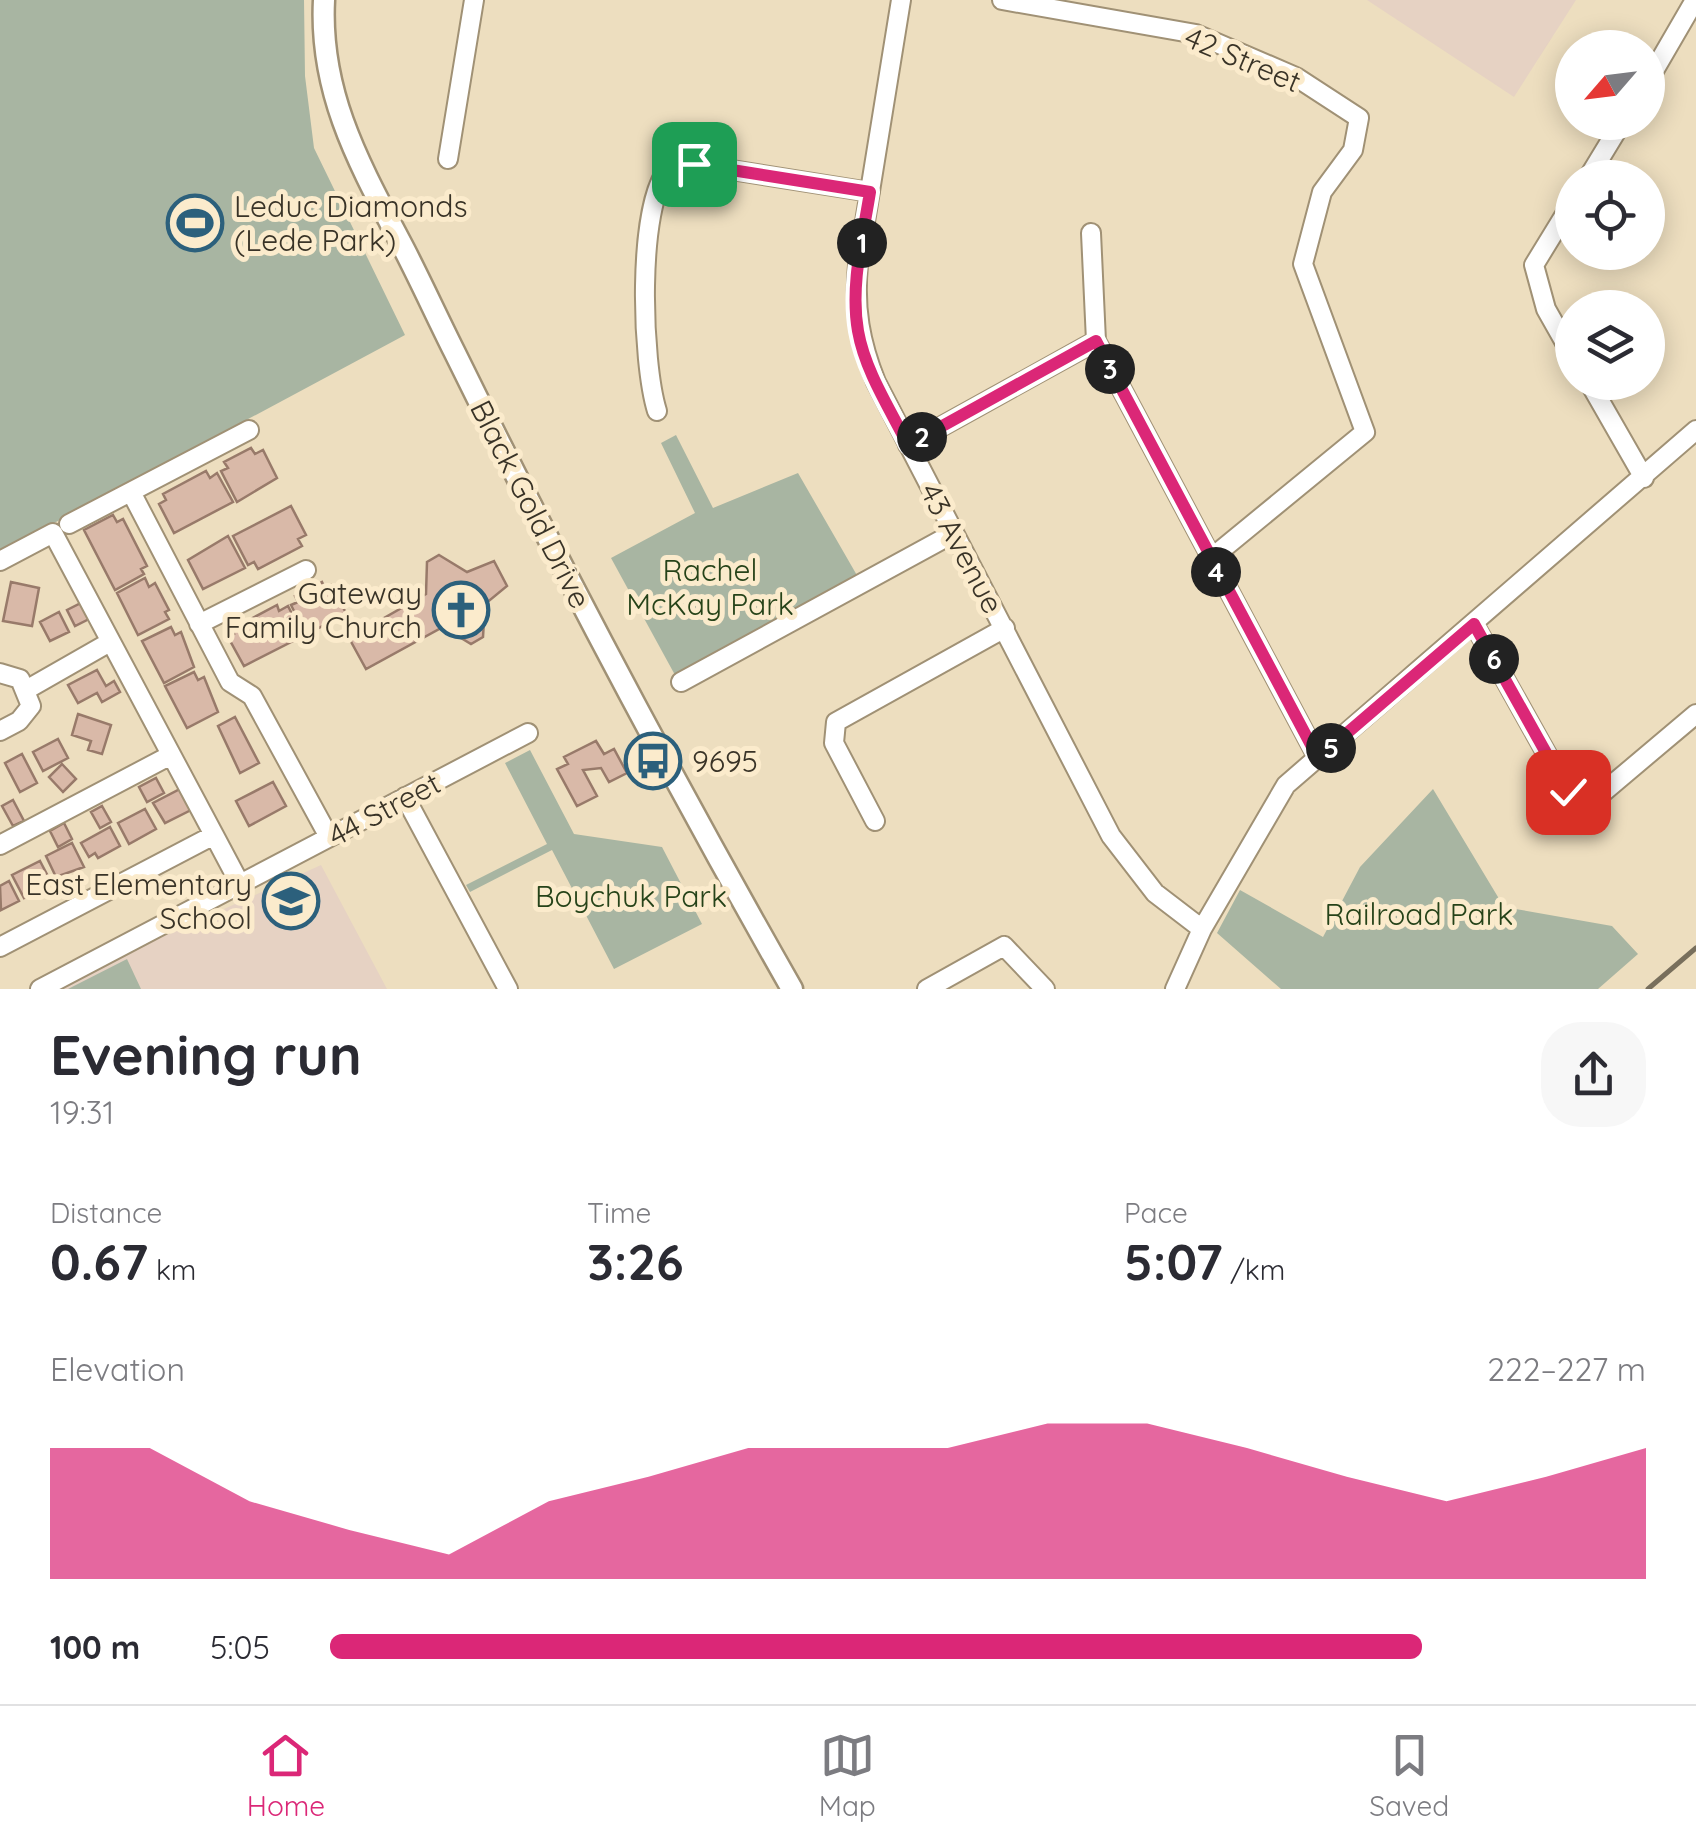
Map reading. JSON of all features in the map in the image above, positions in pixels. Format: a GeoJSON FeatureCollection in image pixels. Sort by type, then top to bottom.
{"type":"FeatureCollection","features":[{"type":"Feature","properties":{"kind":"main road","name":"Black Gold Drive"},"geometry":{"type":"LineString","coordinates":[[324,0],[322,30],[333,94],[341,126],[368,188],[403,247],[554,550],[792,989]]}},
{"type":"Feature","properties":{"kind":"street"},"geometry":{"type":"LineString","coordinates":[[448,159],[474,0]]}},
{"type":"Feature","properties":{"kind":"street","name":"43 Avenue"},"geometry":{"type":"LineString","coordinates":[[901,0],[856,284],[858,330],[876,382],[1112,836],[1155,893],[1202,929]]}},
{"type":"Feature","properties":{"kind":"street","name":"42 Street"},"geometry":{"type":"LineString","coordinates":[[1002,0],[1108,8],[1196,34],[1296,77],[1359,118],[1354,150],[1322,192],[1303,264],[1366,432],[1209,560]]}},
{"type":"Feature","properties":{"kind":"street"},"geometry":{"type":"LineString","coordinates":[[1665,52],[1695,0]]}},
{"type":"Feature","properties":{"kind":"street"},"geometry":{"type":"LineString","coordinates":[[657,411],[649,381],[643,303],[657,188],[669,168],[694,164],[870,192]]}},
{"type":"Feature","properties":{"kind":"street"},"geometry":{"type":"LineString","coordinates":[[1555,231],[1534,265],[1546,309],[1555,325]]}},
{"type":"Feature","properties":{"kind":"street"},"geometry":{"type":"LineString","coordinates":[[1091,234],[1096,341],[1209,560],[1318,758]]}},
{"type":"Feature","properties":{"kind":"street"},"geometry":{"type":"LineString","coordinates":[[908,445],[1096,341]]}},
{"type":"Feature","properties":{"kind":"street"},"geometry":{"type":"LineString","coordinates":[[1598,400],[1644,478]]}},
{"type":"Feature","properties":{"kind":"street"},"geometry":{"type":"LineString","coordinates":[[69,524],[248,430]]}},
{"type":"Feature","properties":{"kind":"street"},"geometry":{"type":"LineString","coordinates":[[1175,989],[1202,929],[1286,785],[1696,430]]}},
{"type":"Feature","properties":{"kind":"street"},"geometry":{"type":"LineString","coordinates":[[131,492],[230,682],[252,696],[330,837]]}},
{"type":"Feature","properties":{"kind":"street"},"geometry":{"type":"LineString","coordinates":[[682,682],[954,532]]}},
{"type":"Feature","properties":{"kind":"street"},"geometry":{"type":"LineString","coordinates":[[0,561],[52,533],[240,884]]}},
{"type":"Feature","properties":{"kind":"street"},"geometry":{"type":"LineString","coordinates":[[199,624],[306,570]]}},
{"type":"Feature","properties":{"kind":"street"},"geometry":{"type":"LineString","coordinates":[[1474,624],[1568,792],[1601,794],[1696,714]]}},
{"type":"Feature","properties":{"kind":"street"},"geometry":{"type":"LineString","coordinates":[[875,821],[834,744],[833,728],[848,711],[1005,628]]}},
{"type":"Feature","properties":{"kind":"street"},"geometry":{"type":"LineString","coordinates":[[26,690],[110,642]]}},
{"type":"Feature","properties":{"kind":"street"},"geometry":{"type":"LineString","coordinates":[[0,672],[16,674],[31,700],[29,711],[0,731]]}},
{"type":"Feature","properties":{"kind":"street","name":"44 Street"},"geometry":{"type":"LineString","coordinates":[[40,989],[528,734]]}},
{"type":"Feature","properties":{"kind":"street"},"geometry":{"type":"LineString","coordinates":[[0,845],[171,755]]}},
{"type":"Feature","properties":{"kind":"street"},"geometry":{"type":"LineString","coordinates":[[405,798],[508,989]]}},
{"type":"Feature","properties":{"kind":"street"},"geometry":{"type":"LineString","coordinates":[[0,947],[214,835]]}},
{"type":"Feature","properties":{"kind":"street"},"geometry":{"type":"LineString","coordinates":[[927,989],[1004,946],[1044,989]]}},
{"type":"Feature","properties":{"kind":"shaded area"},"geometry":{"type":"Polygon","coordinates":[[[1367,0],[1576,0],[1514,97],[1367,0]]]}},
{"type":"Feature","properties":{"kind":"shaded area","name":"East Elementary School"},"geometry":{"type":"Polygon","coordinates":[[[321,865],[387,989],[62,989],[160,938],[321,865]]]}},
{"type":"Feature","properties":{"kind":"green space"},"geometry":{"type":"Polygon","coordinates":[[[0,0],[304,0],[305,76],[314,148],[405,335],[0,552],[0,0]]]}},
{"type":"Feature","properties":{"kind":"green space","name":"Rachel McKay Park"},"geometry":{"type":"Polygon","coordinates":[[[676,435],[713,508],[798,473],[862,584],[681,686],[611,558],[695,513],[661,443],[676,435]]]}},
{"type":"Feature","properties":{"kind":"green space","name":"Boychuk Park"},"geometry":{"type":"Polygon","coordinates":[[[530,750],[574,834],[662,847],[702,924],[614,969],[552,850],[470,892],[466,885],[547,844],[505,763],[530,750]]]}},
{"type":"Feature","properties":{"kind":"green space","name":"Railroad Park"},"geometry":{"type":"Polygon","coordinates":[[[1433,789],[1504,907],[1612,926],[1638,954],[1598,989],[1281,989],[1217,933],[1240,890],[1323,937],[1360,867],[1433,789]]]}},
{"type":"Feature","properties":{"kind":"green space"},"geometry":{"type":"Polygon","coordinates":[[[127,959],[141,989],[68,989],[127,959]]]}},
{"type":"Feature","properties":{"kind":"building"},"geometry":{"type":"Polygon","coordinates":[[[251,448],[255,454],[263,450],[277,478],[237,502],[221,471],[228,468],[224,462],[251,448]]]}},
{"type":"Feature","properties":{"kind":"building"},"geometry":{"type":"Polygon","coordinates":[[[206,471],[210,478],[217,473],[233,502],[174,533],[159,504],[166,500],[163,494],[206,471]]]}},
{"type":"Feature","properties":{"kind":"building"},"geometry":{"type":"Polygon","coordinates":[[[291,506],[306,535],[298,539],[302,546],[258,569],[254,562],[248,565],[233,536],[291,506]]]}},
{"type":"Feature","properties":{"kind":"building"},"geometry":{"type":"Polygon","coordinates":[[[113,515],[117,522],[123,519],[147,566],[141,569],[144,574],[115,590],[84,530],[113,515]]]}},
{"type":"Feature","properties":{"kind":"building"},"geometry":{"type":"Polygon","coordinates":[[[228,536],[245,568],[203,589],[188,560],[228,536]]]}},
{"type":"Feature","properties":{"kind":"building"},"geometry":{"type":"Polygon","coordinates":[[[439,555],[467,572],[494,561],[507,586],[485,604],[483,637],[471,644],[443,627],[366,669],[349,638],[426,594],[427,562],[439,555]]]}},
{"type":"Feature","properties":{"kind":"building"},"geometry":{"type":"Polygon","coordinates":[[[145,578],[149,587],[155,583],[169,610],[165,612],[169,619],[138,635],[117,593],[145,578]]]}},
{"type":"Feature","properties":{"kind":"building"},"geometry":{"type":"Polygon","coordinates":[[[11,582],[39,588],[32,626],[3,621],[11,582]]]}},
{"type":"Feature","properties":{"kind":"building"},"geometry":{"type":"Polygon","coordinates":[[[322,582],[325,588],[331,585],[346,613],[306,635],[291,605],[298,602],[295,596],[322,582]]]}},
{"type":"Feature","properties":{"kind":"building"},"geometry":{"type":"Polygon","coordinates":[[[81,603],[89,619],[75,626],[67,610],[81,603]]]}},
{"type":"Feature","properties":{"kind":"building"},"geometry":{"type":"Polygon","coordinates":[[[277,605],[279,611],[288,606],[303,636],[244,666],[228,637],[234,634],[232,629],[277,605]]]}},
{"type":"Feature","properties":{"kind":"building"},"geometry":{"type":"Polygon","coordinates":[[[59,612],[69,632],[50,641],[40,622],[59,612]]]}},
{"type":"Feature","properties":{"kind":"building"},"geometry":{"type":"Polygon","coordinates":[[[171,627],[175,635],[181,632],[194,667],[164,683],[142,641],[171,627]]]}},
{"type":"Feature","properties":{"kind":"building"},"geometry":{"type":"Polygon","coordinates":[[[97,670],[106,686],[114,681],[120,692],[102,702],[97,693],[78,703],[68,685],[97,670]]]}},
{"type":"Feature","properties":{"kind":"building"},"geometry":{"type":"Polygon","coordinates":[[[194,672],[198,680],[204,677],[218,712],[187,728],[165,686],[194,672]]]}},
{"type":"Feature","properties":{"kind":"building"},"geometry":{"type":"Polygon","coordinates":[[[78,714],[111,725],[102,754],[88,750],[91,741],[72,735],[78,714]]]}},
{"type":"Feature","properties":{"kind":"building"},"geometry":{"type":"Polygon","coordinates":[[[235,717],[259,763],[240,773],[218,726],[235,717]]]}},
{"type":"Feature","properties":{"kind":"building"},"geometry":{"type":"Polygon","coordinates":[[[58,739],[68,758],[43,771],[33,752],[58,739]]]}},
{"type":"Feature","properties":{"kind":"building"},"geometry":{"type":"Polygon","coordinates":[[[596,741],[604,754],[614,749],[627,773],[609,782],[601,768],[583,770],[597,796],[577,806],[557,769],[568,764],[564,757],[596,741]]]}},
{"type":"Feature","properties":{"kind":"building"},"geometry":{"type":"Polygon","coordinates":[[[22,754],[37,783],[20,792],[5,763],[22,754]]]}},
{"type":"Feature","properties":{"kind":"building"},"geometry":{"type":"Polygon","coordinates":[[[62,764],[76,779],[63,792],[49,777],[62,764]]]}},
{"type":"Feature","properties":{"kind":"building"},"geometry":{"type":"Polygon","coordinates":[[[156,778],[164,793],[147,802],[139,787],[156,778]]]}},
{"type":"Feature","properties":{"kind":"building"},"geometry":{"type":"Polygon","coordinates":[[[273,782],[286,806],[249,826],[236,801],[273,782]]]}},
{"type":"Feature","properties":{"kind":"building"},"geometry":{"type":"Polygon","coordinates":[[[182,788],[193,809],[165,823],[153,803],[182,788]]]}},
{"type":"Feature","properties":{"kind":"building"},"geometry":{"type":"Polygon","coordinates":[[[13,800],[24,821],[13,826],[2,806],[13,800]]]}},
{"type":"Feature","properties":{"kind":"building"},"geometry":{"type":"Polygon","coordinates":[[[102,806],[111,822],[100,828],[91,812],[102,806]]]}},
{"type":"Feature","properties":{"kind":"building"},"geometry":{"type":"Polygon","coordinates":[[[145,809],[156,829],[129,844],[118,823],[145,809]]]}},
{"type":"Feature","properties":{"kind":"building"},"geometry":{"type":"Polygon","coordinates":[[[64,823],[72,839],[58,847],[50,831],[64,823]]]}},
{"type":"Feature","properties":{"kind":"building"},"geometry":{"type":"Polygon","coordinates":[[[110,827],[120,846],[98,858],[95,853],[89,857],[81,843],[110,827]]]}},
{"type":"Feature","properties":{"kind":"building"},"geometry":{"type":"Polygon","coordinates":[[[72,843],[84,867],[56,877],[46,856],[72,843]]]}},
{"type":"Feature","properties":{"kind":"building"},"geometry":{"type":"Polygon","coordinates":[[[40,861],[52,884],[24,898],[12,875],[40,861]]]}},
{"type":"Feature","properties":{"kind":"building"},"geometry":{"type":"Polygon","coordinates":[[[9,881],[19,901],[1,910],[0,886],[9,881]]]}},
{"type":"Feature","properties":{"kind":"railway"},"geometry":{"type":"LineString","coordinates":[[1648,989],[1696,948]]}},
{"type":"Feature","properties":{"kind":"place","name":"Leduc Diamonds (Lede Park)"},"geometry":{"type":"Point","coordinates":[195,223]}},
{"type":"Feature","properties":{"kind":"place","name":"Gateway Family Church"},"geometry":{"type":"Point","coordinates":[461,610]}},
{"type":"Feature","properties":{"kind":"place","name":"9695"},"geometry":{"type":"Point","coordinates":[653,761]}},
{"type":"Feature","properties":{"kind":"place","name":"East Elementary School"},"geometry":{"type":"Point","coordinates":[291,901]}},
{"type":"Feature","properties":{"kind":"route"},"geometry":{"type":"LineString","coordinates":[[694,164],[870,192],[856,284],[858,330],[876,382],[908,445],[1096,341],[1209,560],[1318,758],[1474,624],[1568,792]]}}]}
